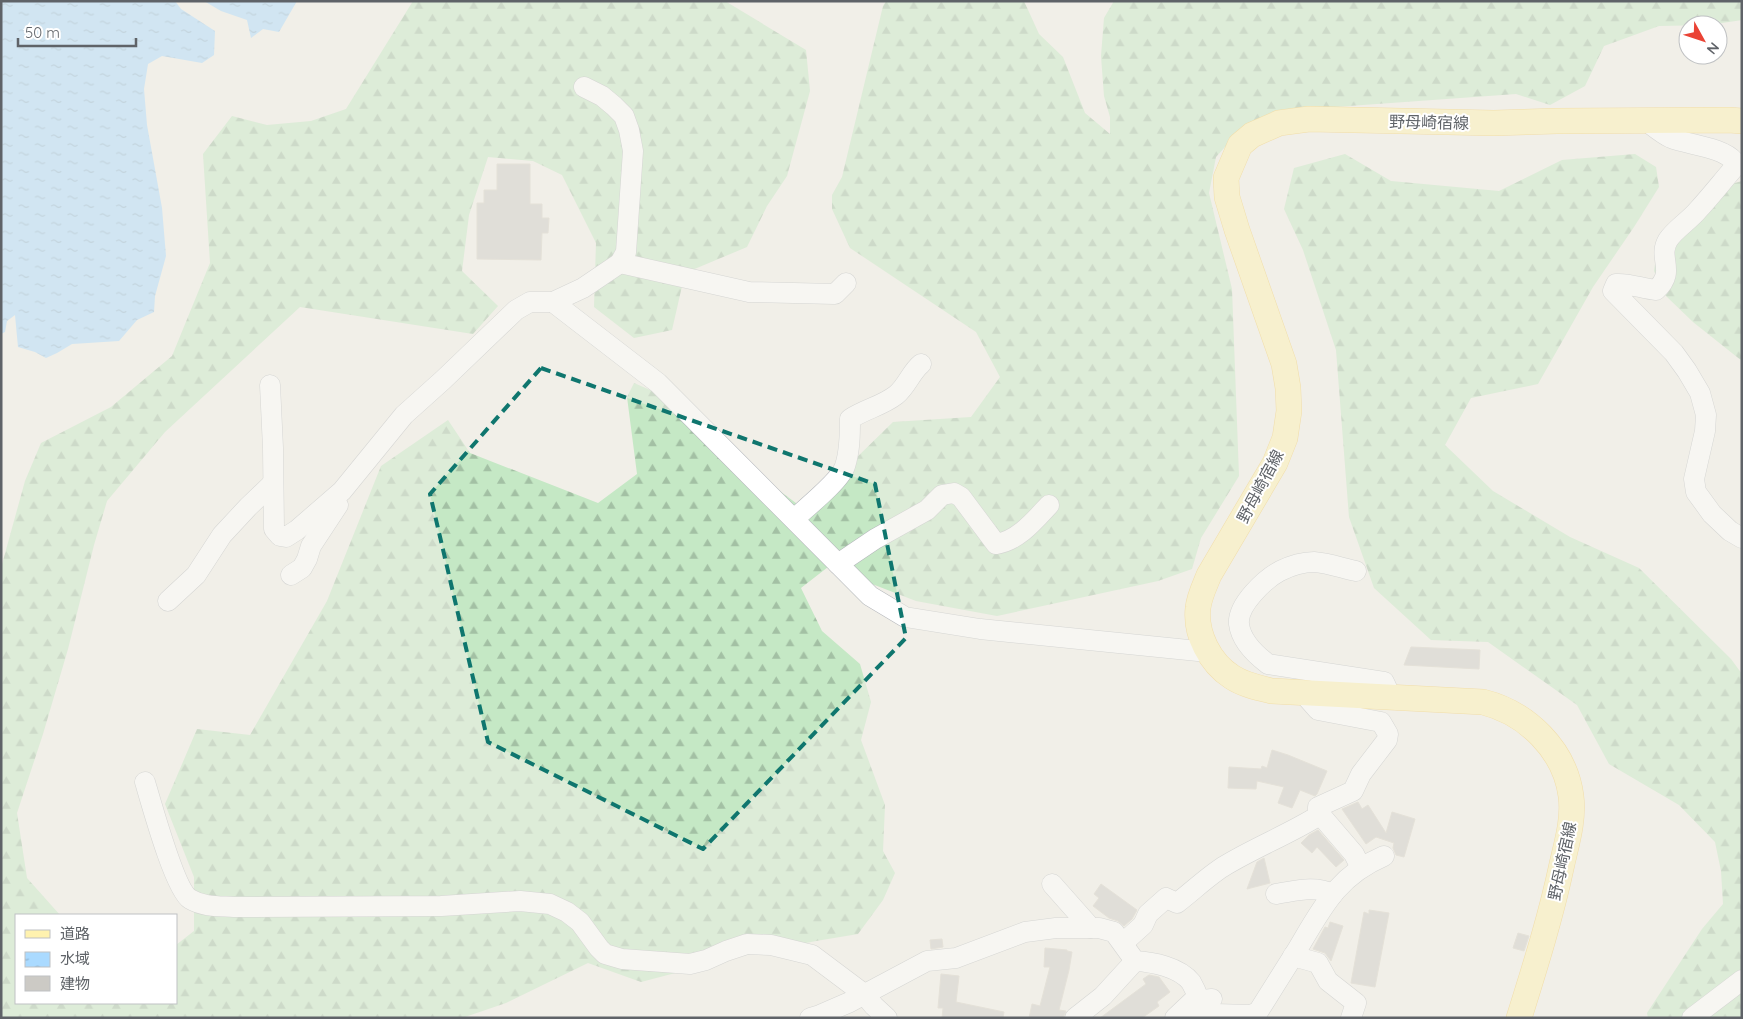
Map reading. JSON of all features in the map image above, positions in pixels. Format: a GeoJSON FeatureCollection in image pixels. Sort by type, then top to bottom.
{"type":"FeatureCollection","features":[{"type":"Feature","properties":{"kind":"main road","name":"野母崎宿線"},"geometry":{"type":"LineString","coordinates":[[1519,1018],[1553,907],[1570,831],[1571,796],[1560,759],[1553,749],[1540,735],[1514,714],[1497,705],[1483,702],[1272,692],[1245,683],[1232,677],[1218,666],[1208,652],[1200,631],[1198,606],[1203,590],[1275,463],[1285,438],[1289,411],[1284,364],[1237,230],[1227,196],[1226,178],[1240,146],[1252,135],[1279,123],[1309,119],[1494,123],[1645,120],[1742,121]]}},
{"type":"Feature","properties":{"kind":"street"},"geometry":{"type":"LineString","coordinates":[[270,385],[274,529],[280,536],[286,537],[297,530],[342,491],[404,415],[516,310],[530,302],[552,302],[583,288],[620,263],[626,252],[630,216],[633,151],[629,130],[624,116],[614,106],[602,96],[584,88]]}},
{"type":"Feature","properties":{"kind":"street"},"geometry":{"type":"LineString","coordinates":[[1645,120],[1670,138],[1722,153],[1731,157],[1734,161],[1733,169],[1699,210],[1668,240],[1664,250],[1666,274],[1664,282],[1656,290],[1646,290],[1624,283],[1616,284],[1613,291],[1674,353],[1700,393],[1706,415],[1705,431],[1694,479],[1696,492],[1712,514],[1730,531],[1742,538]]}},
{"type":"Feature","properties":{"kind":"street"},"geometry":{"type":"LineString","coordinates":[[620,263],[749,292],[835,294],[846,283]]}},
{"type":"Feature","properties":{"kind":"street"},"geometry":{"type":"LineString","coordinates":[[552,302],[658,383],[870,596],[905,617],[980,629],[1208,652]]}},
{"type":"Feature","properties":{"kind":"street"},"geometry":{"type":"LineString","coordinates":[[794,520],[829,486],[845,467],[850,442],[850,419],[860,412],[887,401],[898,393],[914,370],[921,364]]}},
{"type":"Feature","properties":{"kind":"street"},"geometry":{"type":"LineString","coordinates":[[168,601],[196,575],[222,535],[273,484]]}},
{"type":"Feature","properties":{"kind":"street"},"geometry":{"type":"LineString","coordinates":[[291,575],[302,568],[311,546],[337,507],[342,491]]}},
{"type":"Feature","properties":{"kind":"street"},"geometry":{"type":"LineString","coordinates":[[838,564],[875,539],[927,510],[942,495],[954,493],[961,497],[996,544],[1005,542],[1017,535],[1049,505]]}},
{"type":"Feature","properties":{"kind":"street"},"geometry":{"type":"LineString","coordinates":[[1356,571],[1313,562],[1296,565],[1280,571],[1258,587],[1243,608],[1239,624],[1245,641],[1250,648],[1268,664],[1384,682],[1391,697]]}},
{"type":"Feature","properties":{"kind":"street"},"geometry":{"type":"LineString","coordinates":[[1303,693],[1318,710],[1381,722],[1388,734],[1387,740],[1361,774],[1353,791],[1318,807],[1318,816]]}},
{"type":"Feature","properties":{"kind":"street"},"geometry":{"type":"LineString","coordinates":[[145,782],[178,883],[188,898],[204,905],[234,907],[441,906],[520,901],[550,904],[568,912],[580,922],[605,954],[622,958],[690,964],[706,960],[747,944],[771,944],[812,955],[864,994],[887,1018]]}},
{"type":"Feature","properties":{"kind":"street"},"geometry":{"type":"LineString","coordinates":[[1318,816],[1324,819],[1354,854],[1361,868]]}},
{"type":"Feature","properties":{"kind":"street"},"geometry":{"type":"LineString","coordinates":[[1123,943],[1143,925],[1148,914],[1166,898],[1177,903],[1224,866],[1268,842],[1296,830],[1318,816]]}},
{"type":"Feature","properties":{"kind":"street"},"geometry":{"type":"LineString","coordinates":[[1175,1018],[1192,1001],[1200,1009],[1215,1014],[1249,1016],[1258,1012],[1332,894],[1351,875],[1384,856]]}},
{"type":"Feature","properties":{"kind":"street"},"geometry":{"type":"LineString","coordinates":[[1052,884],[1091,928]]}},
{"type":"Feature","properties":{"kind":"street"},"geometry":{"type":"LineString","coordinates":[[1276,894],[1311,888],[1324,890],[1332,894]]}},
{"type":"Feature","properties":{"kind":"street"},"geometry":{"type":"LineString","coordinates":[[810,1018],[864,994],[927,961],[956,958],[1025,932],[1056,928],[1100,928],[1114,932],[1136,961]]}},
{"type":"Feature","properties":{"kind":"street"},"geometry":{"type":"LineString","coordinates":[[1293,956],[1318,963],[1328,981],[1356,1003],[1352,1018]]}},
{"type":"Feature","properties":{"kind":"street"},"geometry":{"type":"LineString","coordinates":[[1075,1018],[1103,996],[1136,961],[1157,962],[1190,981],[1200,1009]]}},
{"type":"Feature","properties":{"kind":"street"},"geometry":{"type":"LineString","coordinates":[[1692,1018],[1742,980]]}},
{"type":"Feature","properties":{"kind":"highlighted area"},"geometry":{"type":"Polygon","coordinates":[[[541,368],[875,484],[906,638],[703,849],[488,742],[430,494],[541,368]]]}},
{"type":"Feature","properties":{"kind":"green space"},"geometry":{"type":"Polygon","coordinates":[[[413,1],[725,1],[806,50],[810,91],[787,176],[767,206],[747,247],[685,273],[672,330],[634,338],[594,307],[596,243],[562,175],[533,161],[488,157],[469,215],[462,271],[498,306],[473,334],[300,307],[165,432],[107,501],[68,649],[17,813],[27,878],[59,914],[15,914],[15,1004],[178,1004],[178,943],[194,931],[194,877],[165,804],[197,729],[250,735],[327,601],[381,466],[448,420],[470,453],[598,503],[637,474],[627,397],[634,383],[664,396],[695,428],[804,509],[893,422],[971,417],[1000,377],[976,332],[850,248],[832,209],[832,195],[842,177],[883,6],[886,1],[1024,1],[1039,34],[1063,57],[1085,113],[1110,134],[1110,117],[1104,96],[1101,56],[1104,18],[1114,1],[1742,1],[1742,20],[1728,22],[1728,15],[1678,15],[1678,26],[1659,26],[1604,46],[1585,86],[1550,105],[1516,94],[1307,109],[1244,126],[1216,157],[1209,193],[1232,289],[1239,476],[1201,538],[1192,569],[1158,581],[997,616],[916,601],[828,567],[801,588],[822,631],[860,664],[871,702],[861,740],[885,805],[883,851],[895,873],[883,900],[858,934],[736,957],[641,982],[588,963],[506,1003],[462,1018],[1,1018],[1,568],[25,481],[41,443],[111,407],[172,356],[210,263],[203,154],[232,116],[267,125],[311,121],[346,109],[413,1]]]}},
{"type":"Feature","properties":{"kind":"green space"},"geometry":{"type":"Polygon","coordinates":[[[1345,154],[1391,181],[1499,191],[1562,160],[1635,154],[1656,167],[1659,187],[1593,287],[1538,384],[1471,398],[1445,445],[1493,491],[1570,537],[1639,568],[1731,659],[1742,674],[1742,1018],[1648,1018],[1647,1013],[1702,929],[1723,904],[1721,871],[1715,842],[1679,805],[1609,764],[1577,705],[1488,642],[1431,640],[1374,588],[1349,517],[1336,350],[1303,250],[1284,209],[1294,168],[1345,154]]]}},
{"type":"Feature","properties":{"kind":"green space"},"geometry":{"type":"Polygon","coordinates":[[[1742,181],[1742,361],[1693,322],[1666,296],[1654,271],[1657,251],[1714,189],[1742,181]]]}},
{"type":"Feature","properties":{"kind":"water"},"geometry":{"type":"Polygon","coordinates":[[[1,1],[175,1],[181,9],[215,31],[214,55],[202,63],[162,56],[148,64],[144,89],[147,125],[162,208],[166,256],[155,296],[154,312],[137,320],[119,341],[72,344],[46,358],[35,352],[18,347],[15,315],[7,321],[5,332],[1,334],[1,1]]]}},
{"type":"Feature","properties":{"kind":"water"},"geometry":{"type":"Polygon","coordinates":[[[204,1],[297,1],[279,32],[263,29],[251,38],[247,20],[221,11],[204,1]]]}},
{"type":"Feature","properties":{"kind":"building"},"geometry":{"type":"Polygon","coordinates":[[[497,164],[530,164],[530,204],[542,204],[542,218],[549,218],[548,233],[542,233],[541,260],[477,259],[477,203],[484,203],[484,190],[497,190],[497,164]]]}},
{"type":"Feature","properties":{"kind":"building"},"geometry":{"type":"Polygon","coordinates":[[[1411,647],[1480,650],[1479,669],[1404,665],[1411,647]]]}},
{"type":"Feature","properties":{"kind":"building"},"geometry":{"type":"Polygon","coordinates":[[[1272,750],[1327,771],[1315,796],[1300,790],[1292,808],[1278,803],[1284,787],[1257,781],[1256,789],[1228,788],[1229,767],[1261,769],[1262,766],[1267,768],[1272,750]]]}},
{"type":"Feature","properties":{"kind":"building"},"geometry":{"type":"Polygon","coordinates":[[[1358,802],[1362,809],[1368,805],[1386,833],[1392,812],[1415,819],[1404,857],[1396,855],[1393,848],[1394,843],[1376,837],[1366,844],[1342,809],[1358,802]]]}},
{"type":"Feature","properties":{"kind":"building"},"geometry":{"type":"Polygon","coordinates":[[[1318,830],[1344,860],[1336,867],[1317,847],[1312,853],[1301,843],[1318,830]]]}},
{"type":"Feature","properties":{"kind":"building"},"geometry":{"type":"Polygon","coordinates":[[[1264,858],[1270,883],[1247,889],[1257,862],[1264,858]]]}},
{"type":"Feature","properties":{"kind":"building"},"geometry":{"type":"Polygon","coordinates":[[[1101,884],[1137,910],[1132,919],[1124,926],[1093,906],[1099,898],[1094,894],[1101,884]]]}},
{"type":"Feature","properties":{"kind":"building"},"geometry":{"type":"Polygon","coordinates":[[[1369,910],[1389,913],[1375,987],[1351,983],[1364,912],[1369,914],[1369,910]]]}},
{"type":"Feature","properties":{"kind":"building"},"geometry":{"type":"Polygon","coordinates":[[[1330,922],[1343,926],[1331,961],[1325,953],[1313,949],[1325,927],[1328,928],[1330,922]]]}},
{"type":"Feature","properties":{"kind":"building"},"geometry":{"type":"Polygon","coordinates":[[[1518,933],[1529,936],[1524,951],[1513,948],[1518,933]]]}},
{"type":"Feature","properties":{"kind":"building"},"geometry":{"type":"Polygon","coordinates":[[[942,939],[943,947],[931,949],[930,940],[942,939]]]}},
{"type":"Feature","properties":{"kind":"building"},"geometry":{"type":"Polygon","coordinates":[[[1045,948],[1072,952],[1059,1010],[1066,1011],[1063,1018],[1029,1018],[1032,1004],[1040,1006],[1050,967],[1044,967],[1045,948]]]}},
{"type":"Feature","properties":{"kind":"building"},"geometry":{"type":"Polygon","coordinates":[[[941,974],[959,976],[956,1002],[1004,1012],[1003,1018],[942,1018],[943,1008],[938,1008],[941,974]]]}},
{"type":"Feature","properties":{"kind":"building"},"geometry":{"type":"Polygon","coordinates":[[[1149,975],[1159,977],[1170,992],[1157,1002],[1159,1006],[1142,1018],[1100,1018],[1146,984],[1143,979],[1149,975]]]}}]}
